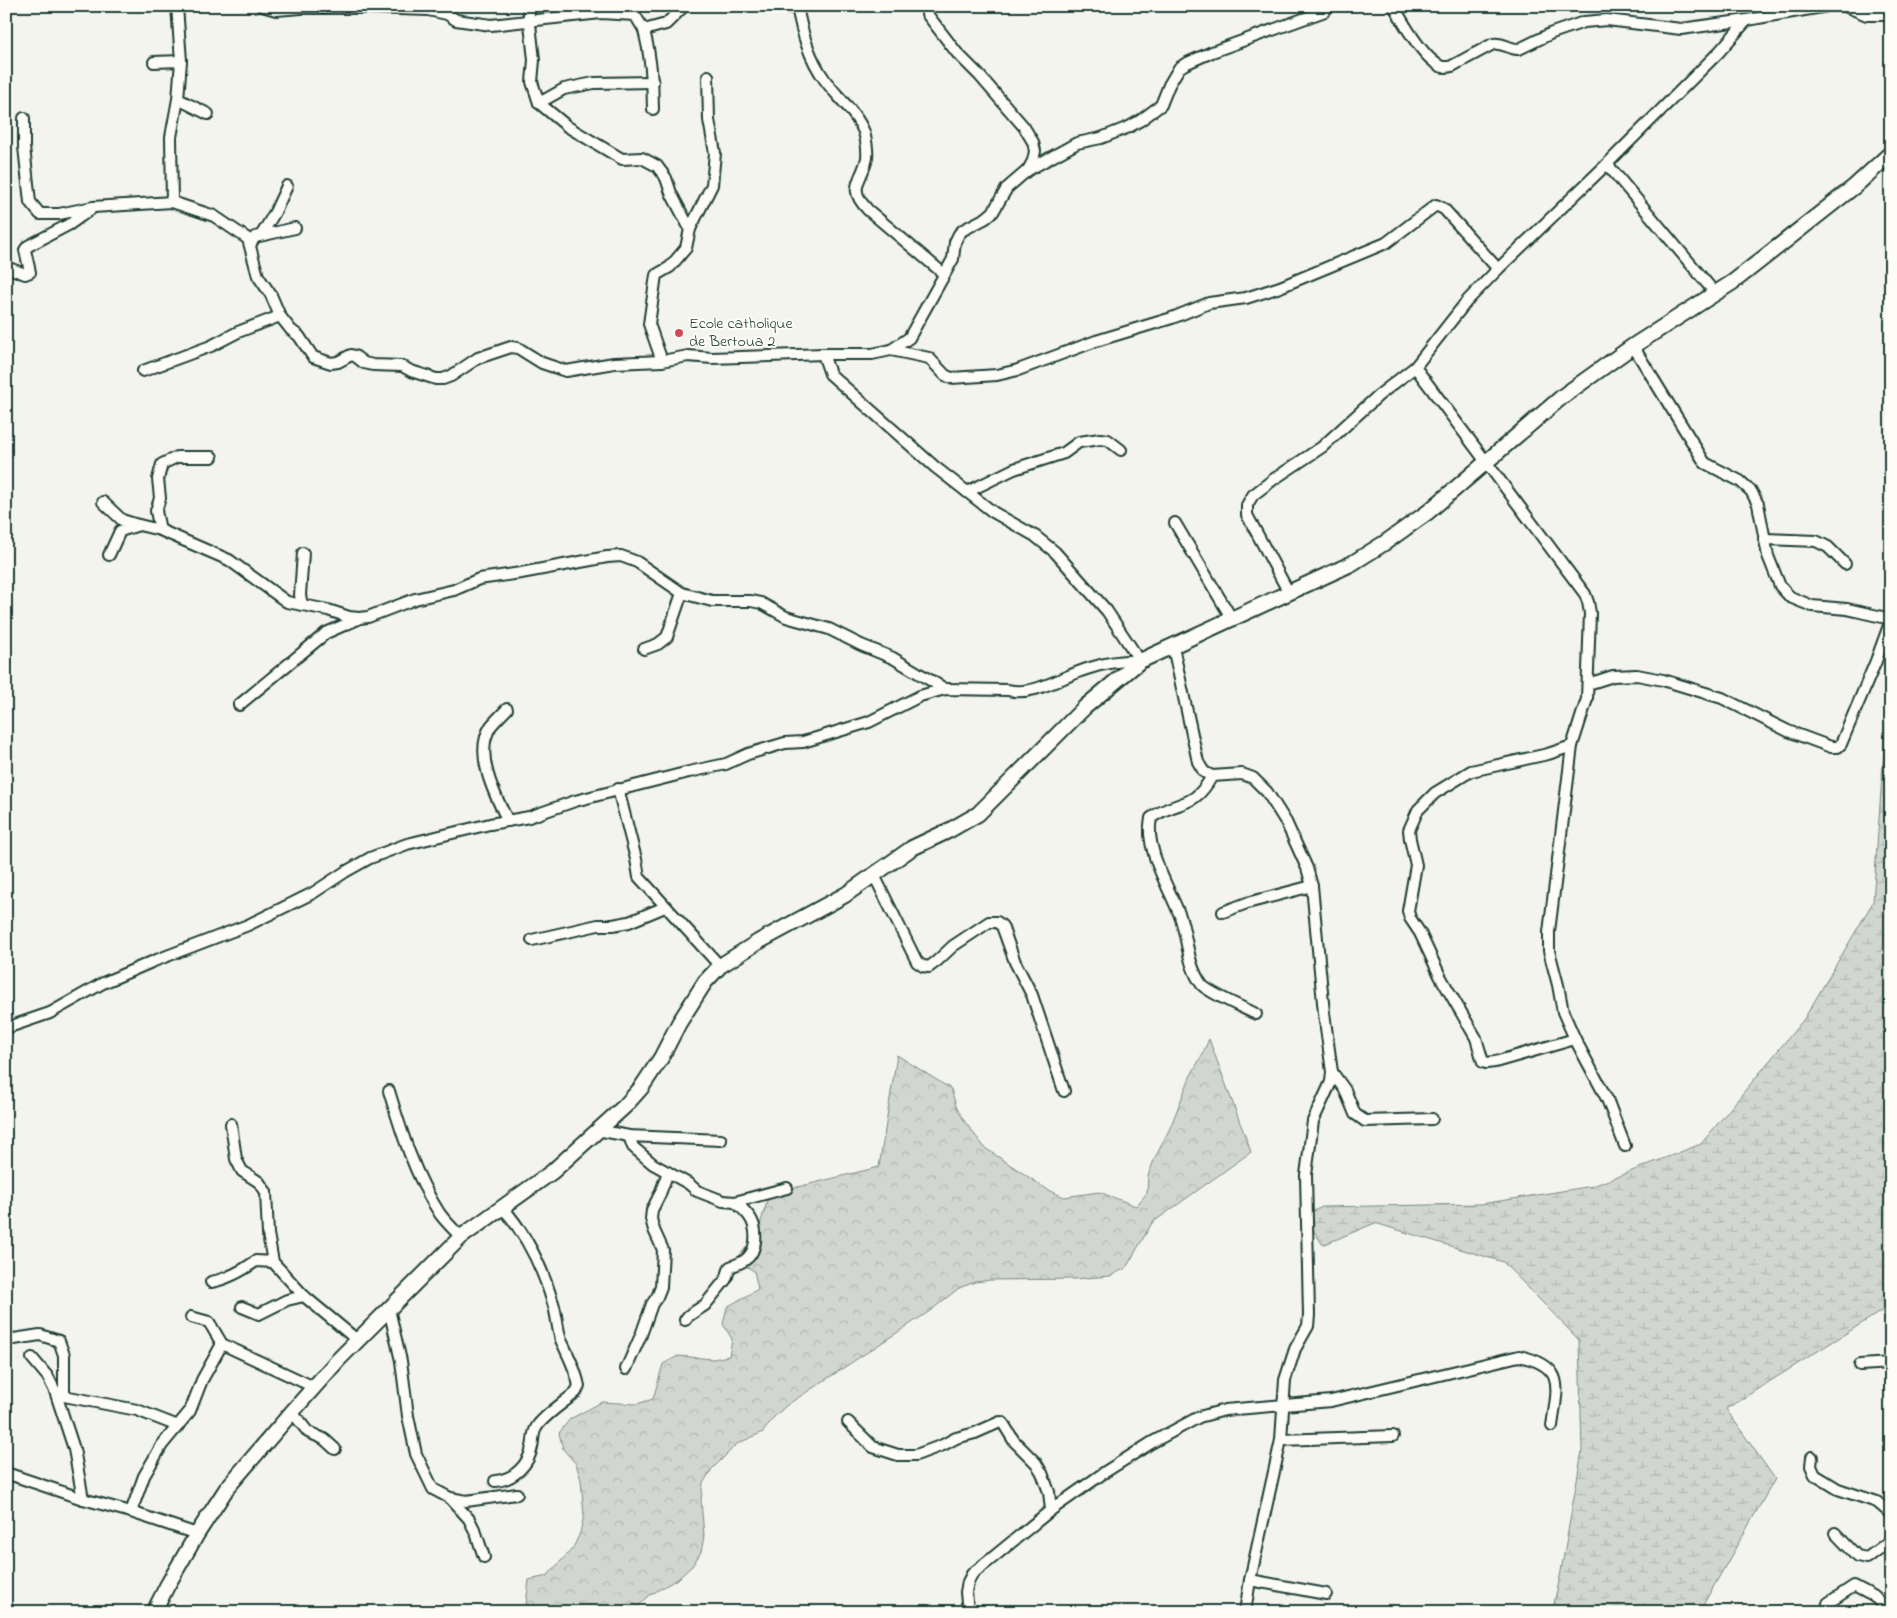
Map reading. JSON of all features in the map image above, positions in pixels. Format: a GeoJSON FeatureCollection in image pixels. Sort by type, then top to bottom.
{"type":"FeatureCollection","features":[{"type":"Feature","properties":{"kind":"street"},"geometry":{"type":"LineString","coordinates":[[172,202],[171,137],[178,100],[180,61],[177,6]]}},
{"type":"Feature","properties":{"kind":"street"},"geometry":{"type":"LineString","coordinates":[[262,6],[276,10],[301,8],[428,10],[447,14],[456,20],[491,25],[601,13],[635,15],[644,30],[650,55],[653,109]]}},
{"type":"Feature","properties":{"kind":"street"},"geometry":{"type":"LineString","coordinates":[[528,6],[534,60],[532,82],[539,102],[568,127],[622,159],[642,158],[657,166],[666,178],[670,193],[690,229]]}},
{"type":"Feature","properties":{"kind":"street"},"geometry":{"type":"LineString","coordinates":[[644,30],[666,24],[684,6]]}},
{"type":"Feature","properties":{"kind":"street"},"geometry":{"type":"LineString","coordinates":[[780,6],[797,7],[810,56],[825,80],[863,130],[867,145],[867,158],[857,182],[860,201],[868,210],[944,274]]}},
{"type":"Feature","properties":{"kind":"street"},"geometry":{"type":"LineString","coordinates":[[927,6],[927,14],[957,53],[979,75],[1033,142],[1035,151],[1033,161],[1028,170]]}},
{"type":"Feature","properties":{"kind":"street"},"geometry":{"type":"LineString","coordinates":[[1394,6],[1402,21],[1425,52],[1441,66],[1446,67],[1452,66],[1493,44],[1497,43],[1515,49],[1584,22],[1607,20],[1680,29],[1747,20],[1771,11],[1828,6],[1845,6],[1867,15],[1891,15]]}},
{"type":"Feature","properties":{"kind":"street"},"geometry":{"type":"LineString","coordinates":[[24,118],[24,147],[30,202],[40,214],[59,214],[93,207],[172,202],[214,216],[245,236],[250,245],[258,276],[271,295],[280,316],[317,359],[338,362],[351,355],[373,366],[395,364],[436,379],[443,379],[451,376],[478,358],[511,347],[518,348],[542,363],[566,371],[614,363],[662,361],[688,356],[712,358],[872,354],[891,350],[909,338],[953,259],[955,242],[959,234],[993,212],[1007,188],[1028,170],[1077,143],[1101,138],[1129,128],[1141,120],[1161,106],[1169,85],[1179,68],[1185,64],[1220,49],[1325,11]]}},
{"type":"Feature","properties":{"kind":"street"},"geometry":{"type":"LineString","coordinates":[[1290,593],[1247,515],[1247,505],[1254,495],[1322,446],[1380,394],[1414,367],[1467,301],[1719,52],[1747,20]]}},
{"type":"Feature","properties":{"kind":"street"},"geometry":{"type":"LineString","coordinates":[[154,62],[180,61]]}},
{"type":"Feature","properties":{"kind":"street"},"geometry":{"type":"LineString","coordinates":[[662,361],[648,324],[656,275],[670,267],[686,248],[690,229],[712,185],[715,153],[709,120],[708,76]]}},
{"type":"Feature","properties":{"kind":"street"},"geometry":{"type":"LineString","coordinates":[[539,102],[564,89],[574,87],[594,84],[653,82]]}},
{"type":"Feature","properties":{"kind":"street"},"geometry":{"type":"LineString","coordinates":[[178,100],[208,114]]}},
{"type":"Feature","properties":{"kind":"street"},"geometry":{"type":"LineString","coordinates":[[154,1612],[197,1534],[227,1488],[314,1386],[357,1340],[461,1237],[552,1172],[625,1106],[641,1088],[661,1058],[679,1023],[705,982],[720,966],[758,942],[845,896],[912,848],[978,814],[1085,707],[1140,661],[1351,564],[1386,542],[1428,512],[1485,461],[1563,396],[1633,346],[1733,282],[1855,186],[1891,153]]}},
{"type":"Feature","properties":{"kind":"street"},"geometry":{"type":"LineString","coordinates":[[1607,164],[1715,293]]}},
{"type":"Feature","properties":{"kind":"street"},"geometry":{"type":"LineString","coordinates":[[262,234],[287,186]]}},
{"type":"Feature","properties":{"kind":"street"},"geometry":{"type":"LineString","coordinates":[[891,350],[929,358],[944,376],[951,378],[997,376],[1096,341],[1172,318],[1209,303],[1246,298],[1280,287],[1386,243],[1436,206],[1444,208],[1498,269]]}},
{"type":"Feature","properties":{"kind":"street"},"geometry":{"type":"LineString","coordinates":[[6,267],[26,274],[30,272],[25,250],[28,246],[70,224],[93,207]]}},
{"type":"Feature","properties":{"kind":"street"},"geometry":{"type":"LineString","coordinates":[[250,245],[255,237],[262,234],[295,228]]}},
{"type":"Feature","properties":{"kind":"street"},"geometry":{"type":"LineString","coordinates":[[143,371],[211,346],[238,332],[280,316]]}},
{"type":"Feature","properties":{"kind":"street"},"geometry":{"type":"LineString","coordinates":[[1588,684],[1613,676],[1637,675],[1663,680],[1722,698],[1788,732],[1831,747],[1838,747],[1841,744],[1876,661],[1891,619],[1847,609],[1812,606],[1790,597],[1780,586],[1768,556],[1758,504],[1751,491],[1740,481],[1705,463],[1633,346]]}},
{"type":"Feature","properties":{"kind":"street"},"geometry":{"type":"LineString","coordinates":[[823,354],[830,374],[935,467],[993,512],[1035,536],[1055,552],[1107,611],[1140,661]]}},
{"type":"Feature","properties":{"kind":"street"},"geometry":{"type":"LineString","coordinates":[[1414,367],[1585,594],[1588,602],[1590,613],[1587,699],[1572,746],[1549,932],[1549,951],[1563,1012],[1607,1099],[1625,1146]]}},
{"type":"Feature","properties":{"kind":"street"},"geometry":{"type":"LineString","coordinates":[[967,492],[1014,470],[1064,453],[1079,442],[1100,439],[1108,440],[1121,450]]}},
{"type":"Feature","properties":{"kind":"street"},"geometry":{"type":"LineString","coordinates":[[160,530],[156,511],[160,498],[158,478],[162,464],[177,457],[212,457]]}},
{"type":"Feature","properties":{"kind":"street"},"geometry":{"type":"LineString","coordinates":[[103,502],[122,520],[160,530],[229,560],[287,602],[328,610],[349,617],[368,617],[415,599],[454,590],[479,579],[621,556],[637,562],[682,593],[712,601],[751,601],[762,603],[786,617],[830,629],[892,658],[945,689]]}},
{"type":"Feature","properties":{"kind":"street"},"geometry":{"type":"LineString","coordinates":[[1175,523],[1232,619]]}},
{"type":"Feature","properties":{"kind":"street"},"geometry":{"type":"LineString","coordinates":[[109,554],[120,531],[139,525]]}},
{"type":"Feature","properties":{"kind":"street"},"geometry":{"type":"LineString","coordinates":[[1764,539],[1816,541],[1828,547],[1845,564]]}},
{"type":"Feature","properties":{"kind":"street"},"geometry":{"type":"LineString","coordinates":[[302,553],[300,595],[302,605]]}},
{"type":"Feature","properties":{"kind":"street"},"geometry":{"type":"LineString","coordinates":[[644,650],[658,644],[667,636],[682,593]]}},
{"type":"Feature","properties":{"kind":"street"},"geometry":{"type":"LineString","coordinates":[[239,705],[326,633],[359,618]]}},
{"type":"Feature","properties":{"kind":"street"},"geometry":{"type":"LineString","coordinates":[[1173,647],[1198,762],[1204,772],[1212,776],[1242,774],[1253,778],[1267,792],[1286,822],[1307,868],[1312,886],[1324,1013],[1332,1072],[1331,1082],[1313,1121],[1306,1175],[1308,1326],[1295,1349],[1285,1380],[1281,1440],[1250,1580],[1245,1612]]}},
{"type":"Feature","properties":{"kind":"street"},"geometry":{"type":"LineString","coordinates":[[6,1028],[50,1013],[103,983],[154,960],[248,925],[313,893],[370,858],[407,844],[529,817],[618,789],[726,764],[748,754],[785,743],[803,742],[852,728],[869,722],[920,696],[945,689],[1008,690],[1017,693],[1028,691],[1090,668],[1126,660],[1140,661]]}},
{"type":"Feature","properties":{"kind":"street"},"geometry":{"type":"LineString","coordinates":[[507,709],[491,727],[485,742],[486,763],[492,789],[508,821]]}},
{"type":"Feature","properties":{"kind":"street"},"geometry":{"type":"LineString","coordinates":[[1572,746],[1548,754],[1471,771],[1435,793],[1418,810],[1410,830],[1410,839],[1416,864],[1408,911],[1440,976],[1476,1038],[1483,1062],[1486,1064],[1495,1062],[1575,1038]]}},
{"type":"Feature","properties":{"kind":"street"},"geometry":{"type":"LineString","coordinates":[[1212,776],[1204,790],[1194,799],[1159,812],[1151,818],[1153,850],[1180,917],[1194,974],[1204,987],[1256,1014]]}},
{"type":"Feature","properties":{"kind":"street"},"geometry":{"type":"LineString","coordinates":[[618,789],[639,877],[720,966]]}},
{"type":"Feature","properties":{"kind":"street"},"geometry":{"type":"LineString","coordinates":[[874,875],[917,962],[923,966],[929,967],[953,946],[989,922],[997,922],[1002,926],[1015,962],[1032,995],[1064,1092]]}},
{"type":"Feature","properties":{"kind":"street"},"geometry":{"type":"LineString","coordinates":[[1223,912],[1247,903],[1312,886]]}},
{"type":"Feature","properties":{"kind":"street"},"geometry":{"type":"LineString","coordinates":[[532,940],[598,924],[613,925],[630,922],[665,907]]}},
{"type":"Feature","properties":{"kind":"street"},"geometry":{"type":"LineString","coordinates":[[1332,1072],[1345,1090],[1355,1114],[1365,1121],[1432,1119]]}},
{"type":"Feature","properties":{"kind":"street"},"geometry":{"type":"LineString","coordinates":[[389,1091],[405,1146],[424,1186],[441,1215],[461,1237]]}},
{"type":"Feature","properties":{"kind":"street"},"geometry":{"type":"LineString","coordinates":[[231,1124],[236,1159],[242,1171],[259,1182],[266,1192],[268,1234],[273,1262],[304,1296],[357,1340]]}},
{"type":"Feature","properties":{"kind":"street"},"geometry":{"type":"LineString","coordinates":[[597,1130],[629,1136],[721,1140]]}},
{"type":"Feature","properties":{"kind":"street"},"geometry":{"type":"LineString","coordinates":[[629,1136],[633,1148],[654,1164],[690,1184],[697,1191],[723,1201],[735,1202],[787,1188]]}},
{"type":"Feature","properties":{"kind":"street"},"geometry":{"type":"LineString","coordinates":[[626,1369],[642,1335],[652,1304],[661,1287],[663,1250],[651,1219],[652,1210],[668,1172]]}},
{"type":"Feature","properties":{"kind":"street"},"geometry":{"type":"LineString","coordinates":[[685,1320],[705,1305],[726,1279],[730,1267],[746,1260],[752,1251],[755,1239],[753,1225],[748,1215],[735,1202]]}},
{"type":"Feature","properties":{"kind":"street"},"geometry":{"type":"LineString","coordinates":[[495,1481],[513,1476],[525,1464],[532,1450],[534,1430],[545,1418],[576,1392],[578,1386],[571,1361],[561,1339],[554,1304],[548,1289],[516,1224],[504,1208]]}},
{"type":"Feature","properties":{"kind":"street"},"geometry":{"type":"LineString","coordinates":[[211,1282],[224,1280],[256,1261],[273,1262]]}},
{"type":"Feature","properties":{"kind":"street"},"geometry":{"type":"LineString","coordinates":[[242,1307],[259,1314],[287,1300],[304,1296]]}},
{"type":"Feature","properties":{"kind":"street"},"geometry":{"type":"LineString","coordinates":[[389,1309],[401,1361],[408,1416],[416,1454],[433,1489],[450,1498],[466,1501],[517,1494]]}},
{"type":"Feature","properties":{"kind":"street"},"geometry":{"type":"LineString","coordinates":[[191,1317],[209,1322],[222,1344],[314,1386]]}},
{"type":"Feature","properties":{"kind":"street"},"geometry":{"type":"LineString","coordinates":[[6,1337],[14,1339],[40,1335],[59,1341],[64,1355],[64,1396],[137,1410],[178,1426]]}},
{"type":"Feature","properties":{"kind":"street"},"geometry":{"type":"LineString","coordinates":[[131,1512],[144,1476],[162,1445],[190,1411],[202,1380],[222,1344]]}},
{"type":"Feature","properties":{"kind":"street"},"geometry":{"type":"LineString","coordinates":[[968,1612],[966,1592],[972,1574],[1051,1510],[1105,1472],[1151,1443],[1199,1418],[1225,1410],[1331,1401],[1519,1356],[1529,1358],[1545,1366],[1554,1374],[1557,1384],[1552,1426]]}},
{"type":"Feature","properties":{"kind":"street"},"geometry":{"type":"LineString","coordinates":[[32,1358],[48,1377],[55,1391],[74,1449],[83,1500]]}},
{"type":"Feature","properties":{"kind":"street"},"geometry":{"type":"LineString","coordinates":[[1860,1365],[1891,1363]]}},
{"type":"Feature","properties":{"kind":"street"},"geometry":{"type":"LineString","coordinates":[[292,1412],[308,1432],[324,1439],[335,1449]]}},
{"type":"Feature","properties":{"kind":"street"},"geometry":{"type":"LineString","coordinates":[[848,1422],[873,1446],[898,1455],[916,1455],[956,1438],[975,1433],[1000,1422],[1003,1423],[1014,1441],[1036,1463],[1042,1473],[1051,1510]]}},
{"type":"Feature","properties":{"kind":"street"},"geometry":{"type":"LineString","coordinates":[[1281,1440],[1394,1436]]}},
{"type":"Feature","properties":{"kind":"street"},"geometry":{"type":"LineString","coordinates":[[1812,1457],[1811,1466],[1815,1475],[1838,1489],[1877,1502],[1891,1514]]}},
{"type":"Feature","properties":{"kind":"street"},"geometry":{"type":"LineString","coordinates":[[6,1473],[83,1500],[131,1512],[197,1534]]}},
{"type":"Feature","properties":{"kind":"street"},"geometry":{"type":"LineString","coordinates":[[450,1498],[469,1519],[484,1557]]}},
{"type":"Feature","properties":{"kind":"street"},"geometry":{"type":"LineString","coordinates":[[1835,1534],[1857,1556],[1867,1558],[1891,1540]]}},
{"type":"Feature","properties":{"kind":"street"},"geometry":{"type":"LineString","coordinates":[[1250,1580],[1326,1594]]}},
{"type":"Feature","properties":{"kind":"street"},"geometry":{"type":"LineString","coordinates":[[1827,1612],[1828,1603],[1854,1586],[1873,1596],[1891,1610]]}},
{"type":"Feature","properties":{"kind":"green space"},"geometry":{"type":"Polygon","coordinates":[[[1891,651],[1891,1305],[1726,1409],[1775,1479],[1699,1612],[1552,1612],[1582,1451],[1579,1340],[1503,1262],[1375,1223],[1323,1245],[1304,1216],[1322,1207],[1481,1204],[1593,1186],[1701,1144],[1804,1019],[1873,902],[1891,651]]]}},
{"type":"Feature","properties":{"kind":"green space"},"geometry":{"type":"Polygon","coordinates":[[[1209,1039],[1251,1152],[1152,1223],[1126,1268],[1110,1276],[1075,1279],[991,1280],[975,1282],[959,1288],[930,1311],[787,1405],[774,1417],[763,1432],[737,1444],[712,1469],[703,1483],[701,1500],[704,1536],[701,1552],[692,1566],[679,1578],[650,1595],[632,1612],[525,1612],[529,1580],[547,1576],[573,1548],[580,1533],[584,1515],[581,1480],[576,1464],[563,1449],[559,1433],[570,1419],[602,1402],[637,1404],[653,1399],[663,1364],[678,1356],[713,1359],[729,1356],[732,1339],[723,1324],[727,1307],[758,1289],[754,1271],[736,1260],[758,1232],[769,1194],[879,1167],[897,1055],[951,1089],[956,1106],[965,1122],[985,1148],[1048,1190],[1064,1197],[1099,1192],[1136,1206],[1147,1193],[1148,1176],[1154,1160],[1170,1128],[1190,1077],[1209,1039]]]}},
{"type":"Feature","properties":{"kind":"place","name":"Ecole catholique de Bertoua 2"},"geometry":{"type":"Point","coordinates":[679,333]}}]}
